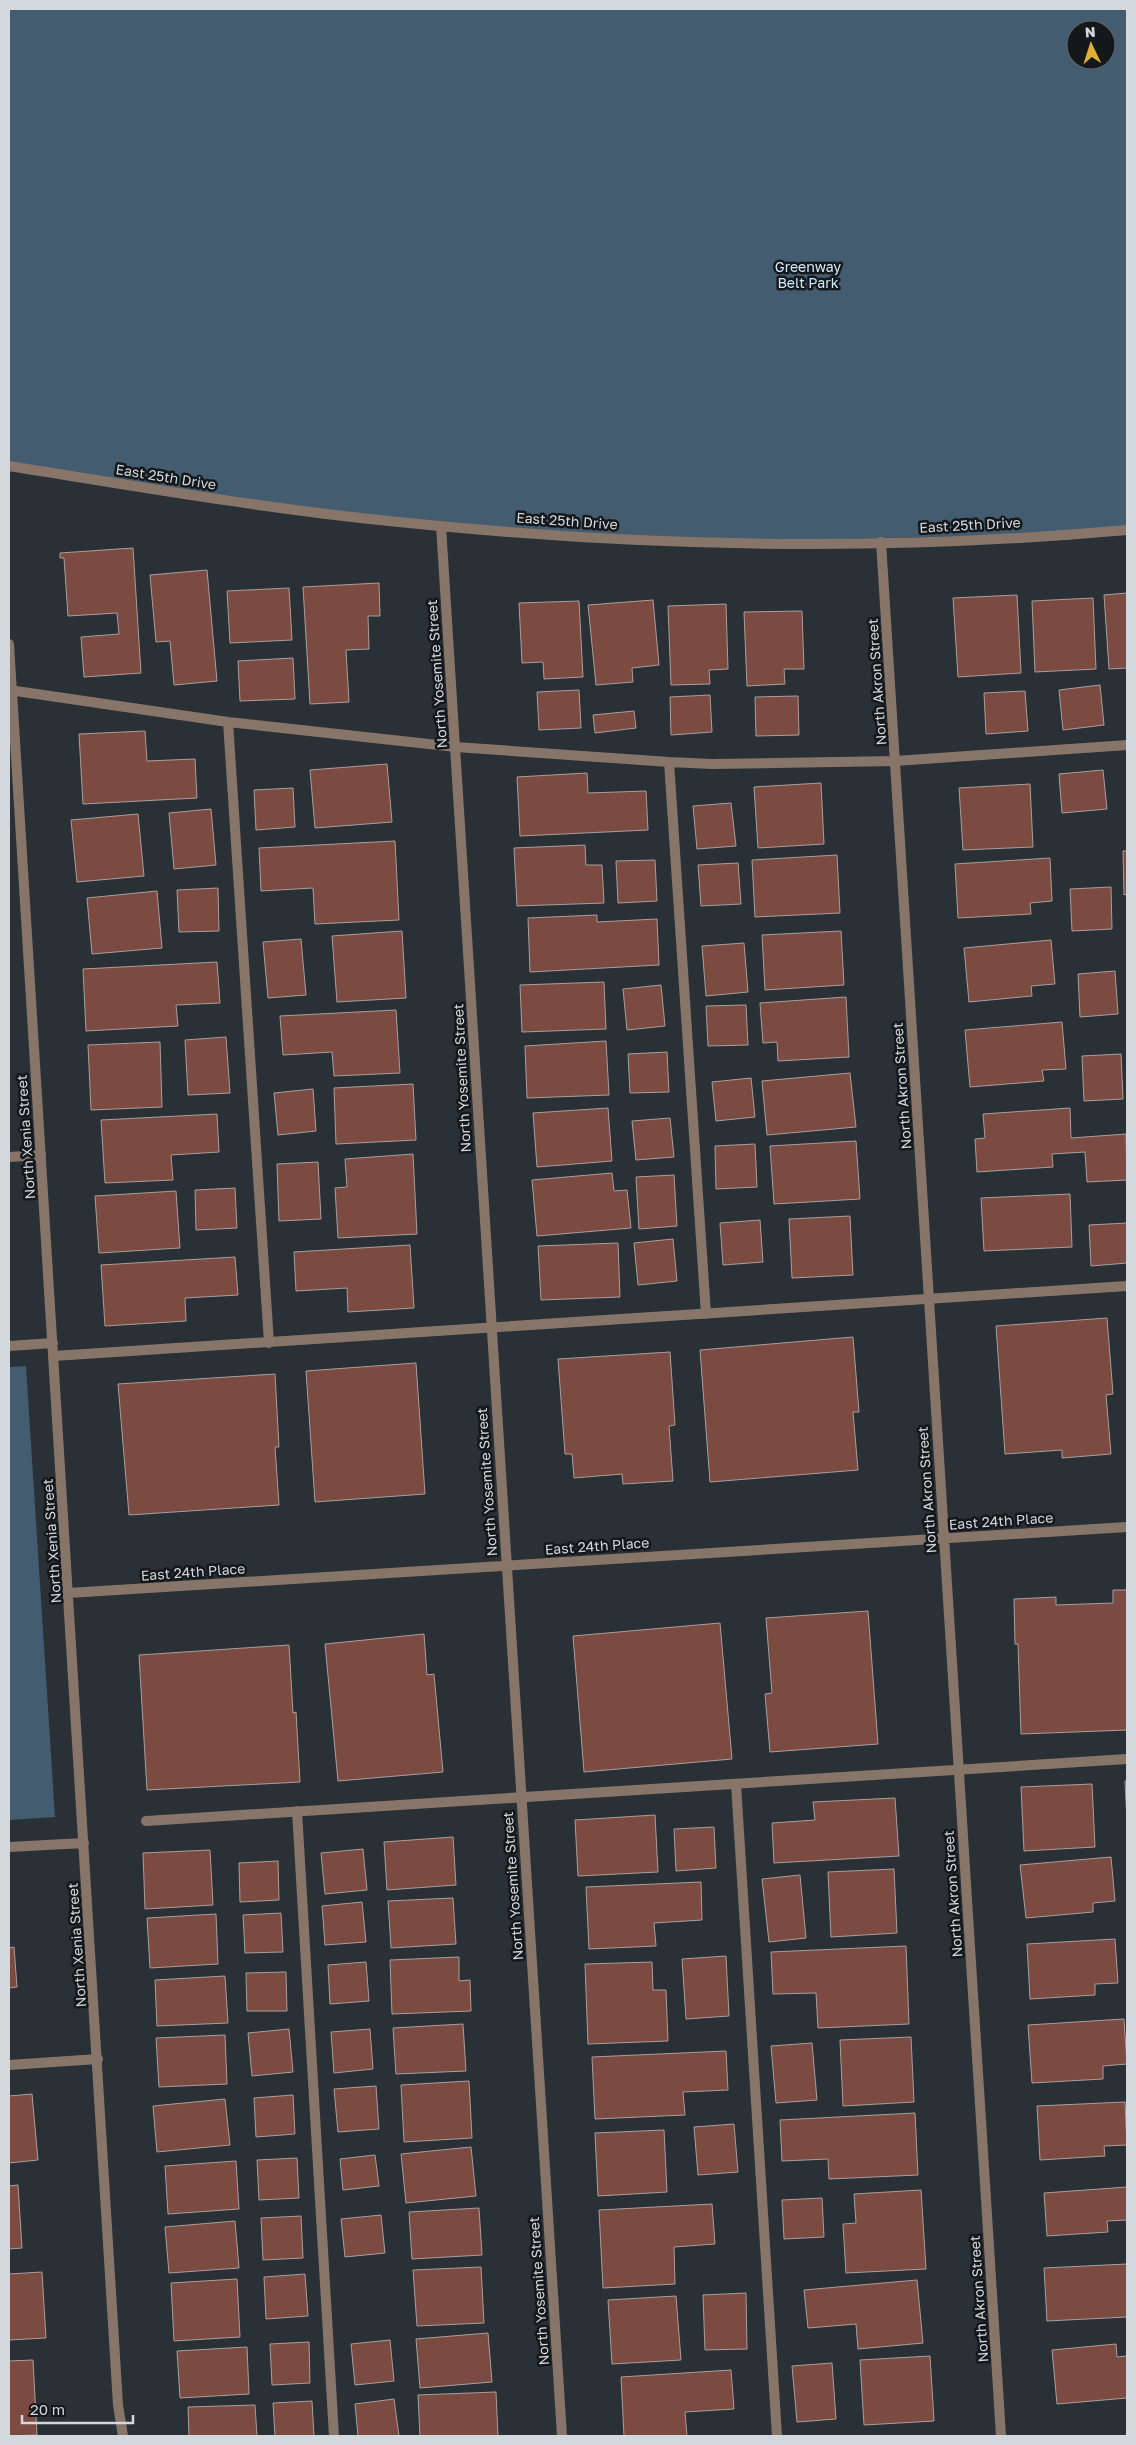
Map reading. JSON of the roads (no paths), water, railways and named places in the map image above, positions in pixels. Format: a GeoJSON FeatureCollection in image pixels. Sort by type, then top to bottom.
{"type":"FeatureCollection","features":[{"type":"Feature","properties":{"kind":"street","name":"East 25th Drive"},"geometry":{"type":"LineString","coordinates":[[9,466],[226,501],[441,526],[582,537],[723,542],[881,542],[1127,530]]}},
{"type":"Feature","properties":{"kind":"street","name":"North Yosemite Street"},"geometry":{"type":"LineString","coordinates":[[441,526],[562,2436]]}},
{"type":"Feature","properties":{"kind":"street","name":"North Akron Street"},"geometry":{"type":"LineString","coordinates":[[881,542],[1001,2436]]}},
{"type":"Feature","properties":{"kind":"street","name":"North Xenia Street"},"geometry":{"type":"LineString","coordinates":[[9,644],[10,690],[69,1593],[118,2405],[123,2436]]}},
{"type":"Feature","properties":{"kind":"street"},"geometry":{"type":"LineString","coordinates":[[10,690],[228,722],[456,747],[669,762],[722,764],[895,762],[1127,744]]}},
{"type":"Feature","properties":{"kind":"street"},"geometry":{"type":"LineString","coordinates":[[228,722],[269,1343]]}},
{"type":"Feature","properties":{"kind":"street"},"geometry":{"type":"LineString","coordinates":[[669,762],[706,1314]]}},
{"type":"Feature","properties":{"kind":"street"},"geometry":{"type":"LineString","coordinates":[[9,1157],[41,1155]]}},
{"type":"Feature","properties":{"kind":"street"},"geometry":{"type":"LineString","coordinates":[[54,1356],[1127,1286]]}},
{"type":"Feature","properties":{"kind":"street"},"geometry":{"type":"LineString","coordinates":[[9,1346],[53,1344]]}},
{"type":"Feature","properties":{"kind":"street","name":"East 24th Place"},"geometry":{"type":"LineString","coordinates":[[69,1593],[1127,1527]]}},
{"type":"Feature","properties":{"kind":"street"},"geometry":{"type":"LineString","coordinates":[[146,1821],[1127,1759]]}},
{"type":"Feature","properties":{"kind":"street"},"geometry":{"type":"LineString","coordinates":[[736,1784],[777,2436]]}},
{"type":"Feature","properties":{"kind":"street"},"geometry":{"type":"LineString","coordinates":[[297,1811],[334,2436]]}},
{"type":"Feature","properties":{"kind":"street"},"geometry":{"type":"LineString","coordinates":[[9,1847],[84,1843]]}},
{"type":"Feature","properties":{"kind":"street"},"geometry":{"type":"LineString","coordinates":[[9,2066],[98,2060]]}},
{"type":"Feature","properties":{"kind":"park label","name":"Greenway Belt Park"},"geometry":{"type":"Point","coordinates":[808,276]}}]}
